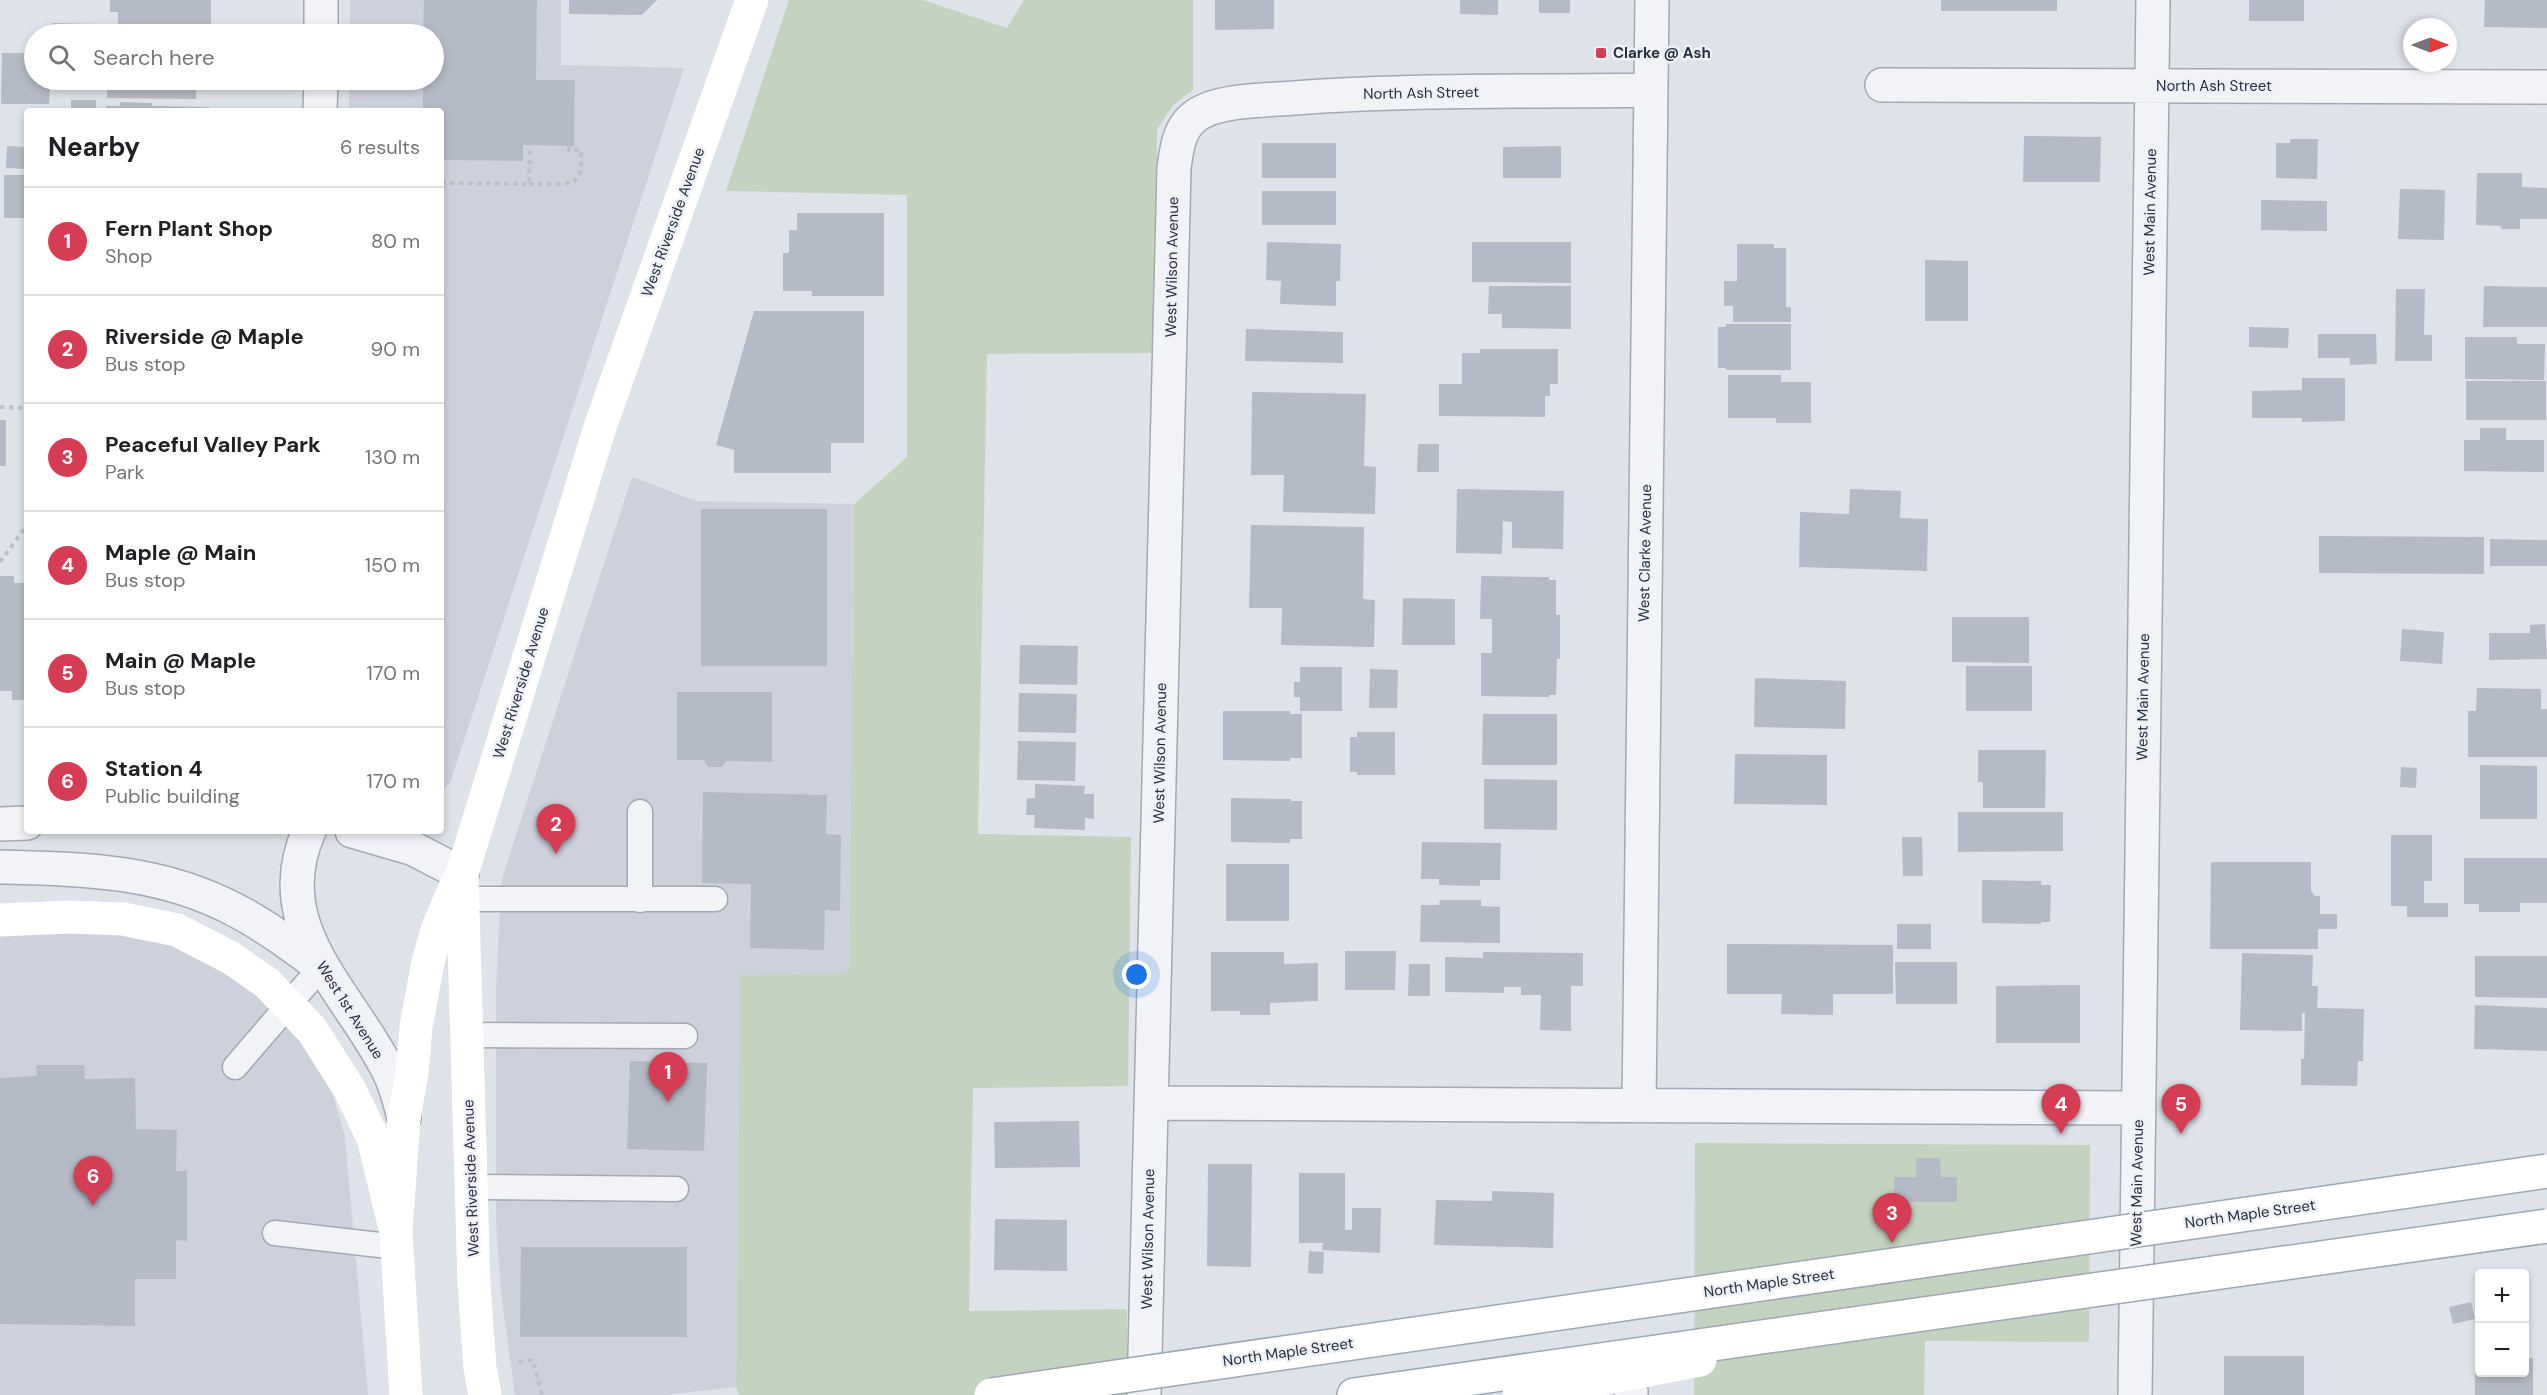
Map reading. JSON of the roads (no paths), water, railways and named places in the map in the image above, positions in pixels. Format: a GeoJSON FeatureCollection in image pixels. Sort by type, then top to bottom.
{"type":"FeatureCollection","features":[{"type":"Feature","properties":{"kind":"main road","name":"West Riverside Avenue"},"geometry":{"type":"LineString","coordinates":[[485,1395],[480,1368],[475,1296],[462,886],[600,427],[752,0]]}},
{"type":"Feature","properties":{"kind":"main road","name":"West 1st Avenue"},"geometry":{"type":"LineString","coordinates":[[406,1395],[397,1240],[404,1118],[412,1073],[416,1027],[428,962],[437,930],[462,886]]}},
{"type":"Feature","properties":{"kind":"main road"},"geometry":{"type":"LineString","coordinates":[[0,920],[70,917],[123,919],[177,930],[231,958],[267,982],[312,1029],[350,1090],[365,1122],[383,1173],[397,1240]]}},
{"type":"Feature","properties":{"kind":"main road","name":"North Maple Street"},"geometry":{"type":"LineString","coordinates":[[991,1395],[2547,1171]]}},
{"type":"Feature","properties":{"kind":"main road"},"geometry":{"type":"LineString","coordinates":[[1354,1395],[2547,1226]]}},
{"type":"Feature","properties":{"kind":"main road"},"geometry":{"type":"LineString","coordinates":[[1519,1395],[1987,1305]]}},
{"type":"Feature","properties":{"kind":"street"},"geometry":{"type":"LineString","coordinates":[[321,0],[321,24]]}},
{"type":"Feature","properties":{"kind":"street","name":"West Clarke Avenue"},"geometry":{"type":"LineString","coordinates":[[1639,1105],[1652,0]]}},
{"type":"Feature","properties":{"kind":"street","name":"West Main Avenue"},"geometry":{"type":"LineString","coordinates":[[2135,1395],[2153,0]]}},
{"type":"Feature","properties":{"kind":"street","name":"North Ash Street"},"geometry":{"type":"LineString","coordinates":[[1882,85],[2547,87]]}},
{"type":"Feature","properties":{"kind":"street"},"geometry":{"type":"LineString","coordinates":[[320,108],[321,90]]}},
{"type":"Feature","properties":{"kind":"street","name":"North Ash Street"},"geometry":{"type":"LineString","coordinates":[[1194,117],[1218,106],[1347,94],[1651,90]]}},
{"type":"Feature","properties":{"kind":"street","name":"West Wilson Avenue"},"geometry":{"type":"LineString","coordinates":[[1144,1395],[1174,168],[1178,137],[1194,117]]}},
{"type":"Feature","properties":{"kind":"street"},"geometry":{"type":"LineString","coordinates":[[0,824],[24,823]]}},
{"type":"Feature","properties":{"kind":"street","name":"West 1st Avenue"},"geometry":{"type":"LineString","coordinates":[[308,834],[301,850],[296,880],[300,916],[321,967],[389,1071],[404,1118]]}},
{"type":"Feature","properties":{"kind":"street"},"geometry":{"type":"LineString","coordinates":[[362,834],[414,849],[462,886]]}},
{"type":"Feature","properties":{"kind":"street"},"geometry":{"type":"LineString","coordinates":[[0,867],[115,872],[160,881],[236,910],[321,967]]}},
{"type":"Feature","properties":{"kind":"street"},"geometry":{"type":"LineString","coordinates":[[1151,1103],[2138,1108]]}},
{"type":"Feature","properties":{"kind":"lane"},"geometry":{"type":"LineString","coordinates":[[640,812],[640,900]]}},
{"type":"Feature","properties":{"kind":"lane"},"geometry":{"type":"LineString","coordinates":[[462,886],[640,900],[715,899]]}},
{"type":"Feature","properties":{"kind":"lane"},"geometry":{"type":"LineString","coordinates":[[235,1067],[321,967]]}},
{"type":"Feature","properties":{"kind":"lane"},"geometry":{"type":"LineString","coordinates":[[466,1035],[685,1036]]}},
{"type":"Feature","properties":{"kind":"lane"},"geometry":{"type":"LineString","coordinates":[[472,1187],[676,1189]]}},
{"type":"Feature","properties":{"kind":"lane"},"geometry":{"type":"LineString","coordinates":[[275,1233],[397,1240]]}},
{"type":"Feature","properties":{"kind":"place","name":"Clarke @ Ash"},"geometry":{"type":"Point","coordinates":[1601,53]}},
{"type":"Feature","properties":{"kind":"place","name":"Riverside @ Maple"},"geometry":{"type":"Point","coordinates":[556,854]}},
{"type":"Feature","properties":{"kind":"place","name":"Fern Plant Shop"},"geometry":{"type":"Point","coordinates":[668,1102]}},
{"type":"Feature","properties":{"kind":"place","name":"Maple @ Main"},"geometry":{"type":"Point","coordinates":[2061,1134]}},
{"type":"Feature","properties":{"kind":"place","name":"Main @ Maple"},"geometry":{"type":"Point","coordinates":[2181,1134]}},
{"type":"Feature","properties":{"kind":"place","name":"Station 4"},"geometry":{"type":"Point","coordinates":[93,1206]}},
{"type":"Feature","properties":{"kind":"place","name":"Peaceful Valley Park"},"geometry":{"type":"Point","coordinates":[1892,1243]}}]}
